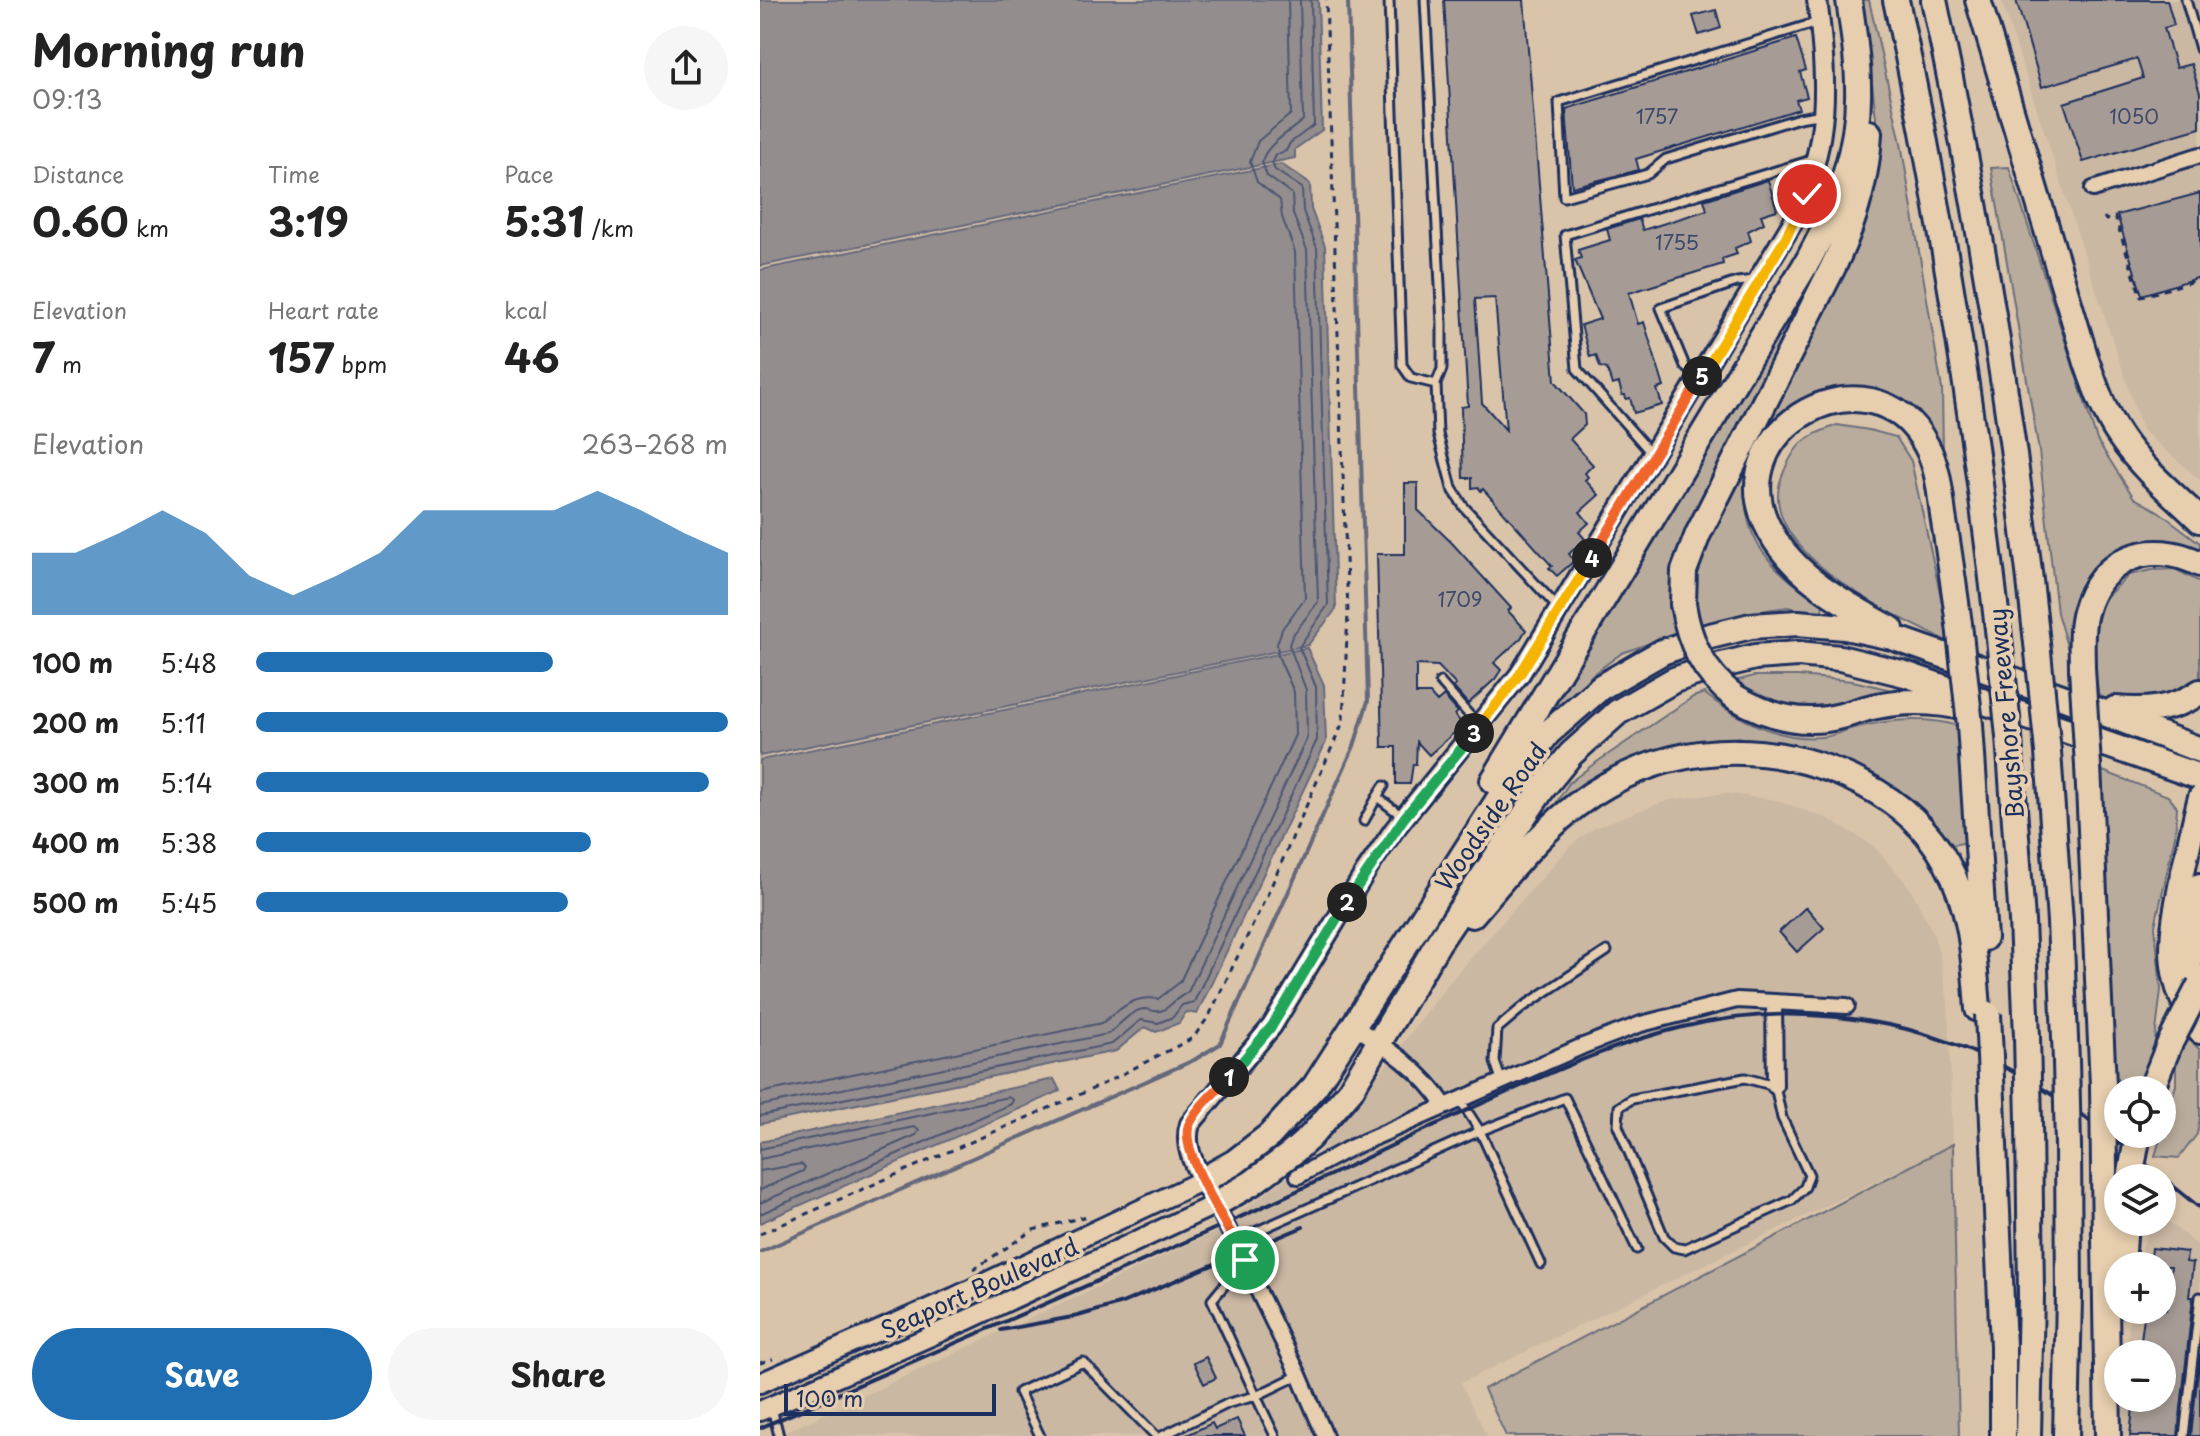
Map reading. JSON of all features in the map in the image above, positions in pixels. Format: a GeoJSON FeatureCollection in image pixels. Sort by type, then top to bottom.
{"type":"FeatureCollection","features":[{"type":"Feature","properties":{"kind":"highway"},"geometry":{"type":"LineString","coordinates":[[1850,0],[1864,62],[1869,112],[1867,160],[1858,205],[1843,247],[1698,534],[1684,571],[1683,604],[1689,635],[1703,664],[1723,688],[1750,706],[1780,717],[1811,720],[1894,703],[1945,704],[2100,743]]}},
{"type":"Feature","properties":{"kind":"highway"},"geometry":{"type":"LineString","coordinates":[[1423,914],[1464,827],[1824,230],[1851,156],[1858,109],[1857,62],[1850,0]]}},
{"type":"Feature","properties":{"kind":"highway","name":"Bayshore Freeway"},"geometry":{"type":"LineString","coordinates":[[1896,0],[1955,310],[1981,482],[2009,737],[2027,1037],[2031,1295],[2028,1436]]}},
{"type":"Feature","properties":{"kind":"highway","name":"Bayshore Freeway"},"geometry":{"type":"LineString","coordinates":[[1934,0],[1993,308],[2020,491],[2048,752],[2066,1061],[2069,1296],[2066,1436]]}},
{"type":"Feature","properties":{"kind":"highway"},"geometry":{"type":"LineString","coordinates":[[1978,0],[2103,406],[2122,440],[2200,520]]}},
{"type":"Feature","properties":{"kind":"highway"},"geometry":{"type":"LineString","coordinates":[[1955,659],[1890,628],[1835,596],[1800,568],[1771,533],[1763,518],[1758,490],[1763,461],[1778,435],[1799,414],[1826,402],[1859,400],[1890,409],[1915,429],[1926,445],[1938,478],[1970,725],[2003,1346],[2003,1436]]}},
{"type":"Feature","properties":{"kind":"highway"},"geometry":{"type":"LineString","coordinates":[[2109,1426],[2103,1085],[2082,668],[2085,613],[2090,597],[2106,573],[2128,559],[2155,552],[2186,556],[2200,564]]}},
{"type":"Feature","properties":{"kind":"highway","name":"Woodside Road"},"geometry":{"type":"LineString","coordinates":[[1203,1180],[1237,1161],[1287,1119],[1315,1086],[1506,788],[1548,733],[1601,687],[1662,652],[1728,631],[1798,623],[1845,627],[1892,637],[2200,750]]}},
{"type":"Feature","properties":{"kind":"highway","name":"Woodside Road"},"geometry":{"type":"LineString","coordinates":[[1216,1204],[1273,1168],[1310,1137],[1350,1091],[1400,1004],[1531,806],[1571,754],[1618,712],[1656,689],[1694,673],[1755,657],[1798,654],[1840,658],[1894,670],[2200,777]]}},
{"type":"Feature","properties":{"kind":"highway"},"geometry":{"type":"LineString","coordinates":[[2076,702],[2117,710],[2151,710],[2178,704],[2200,692]]}},
{"type":"Feature","properties":{"kind":"highway"},"geometry":{"type":"LineString","coordinates":[[1400,1004],[1444,948],[1539,840],[1589,796],[1627,775],[1670,760],[1743,751],[1786,756],[1829,769],[1883,796],[1923,829],[1946,860],[1964,902],[1983,1011]]}},
{"type":"Feature","properties":{"kind":"highway"},"geometry":{"type":"LineString","coordinates":[[2157,1076],[2174,1034],[2200,985]]}},
{"type":"Feature","properties":{"kind":"highway"},"geometry":{"type":"LineString","coordinates":[[2109,1426],[2118,1324]]}},
{"type":"Feature","properties":{"kind":"main road"},"geometry":{"type":"LineString","coordinates":[[2200,797],[2171,942],[2174,979],[2180,998],[2200,1032]]}},
{"type":"Feature","properties":{"kind":"main road"},"geometry":{"type":"LineString","coordinates":[[2200,885],[2189,941],[2192,976],[2200,998]]}},
{"type":"Feature","properties":{"kind":"street"},"geometry":{"type":"LineString","coordinates":[[1325,1436],[1245,1260],[1203,1180],[1187,1142],[1190,1124],[1272,1026],[1366,871],[1404,818],[1520,674],[1796,217],[1817,158],[1824,113],[1825,70],[1817,0]]}},
{"type":"Feature","properties":{"kind":"street"},"geometry":{"type":"LineString","coordinates":[[2093,189],[2200,155]]}},
{"type":"Feature","properties":{"kind":"street"},"geometry":{"type":"LineString","coordinates":[[1298,1176],[1350,1148],[1641,1024],[1729,1001],[1847,1006]]}},
{"type":"Feature","properties":{"kind":"street"},"geometry":{"type":"LineString","coordinates":[[1774,1003],[1775,1086]]}},
{"type":"Feature","properties":{"kind":"street"},"geometry":{"type":"LineString","coordinates":[[1352,1025],[1426,1079],[1453,1103]]}},
{"type":"Feature","properties":{"kind":"street","name":"Seaport Boulevard"},"geometry":{"type":"LineString","coordinates":[[764,1382],[955,1297],[1203,1180]]}},
{"type":"Feature","properties":{"kind":"street","name":"Seaport Boulevard"},"geometry":{"type":"LineString","coordinates":[[766,1409],[965,1321],[1216,1204]]}},
{"type":"Feature","properties":{"kind":"street"},"geometry":{"type":"LineString","coordinates":[[764,1382],[766,1409]]}},
{"type":"Feature","properties":{"kind":"lane"},"geometry":{"type":"LineString","coordinates":[[1389,0],[1402,365],[1411,378],[1436,384]]}},
{"type":"Feature","properties":{"kind":"lane"},"geometry":{"type":"LineString","coordinates":[[1425,0],[1442,323],[1442,369],[1436,384],[1438,434],[1452,488],[1464,507],[1560,610]]}},
{"type":"Feature","properties":{"kind":"lane"},"geometry":{"type":"LineString","coordinates":[[2186,0],[2200,49]]}},
{"type":"Feature","properties":{"kind":"lane"},"geometry":{"type":"LineString","coordinates":[[1820,22],[1559,102],[1564,197],[1648,174],[1666,159],[1824,113]]}},
{"type":"Feature","properties":{"kind":"lane"},"geometry":{"type":"LineString","coordinates":[[1654,455],[1577,369],[1565,235],[1817,158]]}},
{"type":"Feature","properties":{"kind":"lane"},"geometry":{"type":"LineString","coordinates":[[1700,379],[1685,366],[1661,308],[1737,282],[1760,280]]}},
{"type":"Feature","properties":{"kind":"lane"},"geometry":{"type":"LineString","coordinates":[[1440,682],[1480,727]]}},
{"type":"Feature","properties":{"kind":"lane"},"geometry":{"type":"LineString","coordinates":[[1364,821],[1384,786]]}},
{"type":"Feature","properties":{"kind":"lane"},"geometry":{"type":"LineString","coordinates":[[1377,797],[1404,818]]}},
{"type":"Feature","properties":{"kind":"lane"},"geometry":{"type":"LineString","coordinates":[[1502,1082],[1495,1062],[1497,1029],[1523,1007],[1607,951]]}},
{"type":"Feature","properties":{"kind":"lane"},"geometry":{"type":"LineString","coordinates":[[1745,1078],[1775,1086],[1782,1118],[1809,1175],[1805,1187],[1792,1200],[1684,1249],[1674,1247],[1664,1237],[1618,1126],[1619,1107],[1632,1099],[1745,1078]]}},
{"type":"Feature","properties":{"kind":"lane"},"geometry":{"type":"LineString","coordinates":[[1235,1241],[1480,1131],[1565,1098],[1637,1249]]}},
{"type":"Feature","properties":{"kind":"lane"},"geometry":{"type":"LineString","coordinates":[[1453,1103],[1480,1131],[1541,1264]]}},
{"type":"Feature","properties":{"kind":"lane"},"geometry":{"type":"LineString","coordinates":[[1245,1260],[1212,1300],[1275,1436]]}},
{"type":"Feature","properties":{"kind":"lane"},"geometry":{"type":"LineString","coordinates":[[2184,1436],[2200,1297]]}},
{"type":"Feature","properties":{"kind":"lane"},"geometry":{"type":"LineString","coordinates":[[1040,1436],[1019,1392],[1083,1362],[1159,1436],[1299,1375]]}},
{"type":"Feature","properties":{"kind":"lane"},"geometry":{"type":"LineString","coordinates":[[766,1409],[779,1436]]}},
{"type":"Feature","properties":{"kind":"path"},"geometry":{"type":"LineString","coordinates":[[760,1234],[1097,1087],[1193,1038],[1209,1016],[1269,891],[1343,722],[1348,613],[1326,0]]}},
{"type":"Feature","properties":{"kind":"path"},"geometry":{"type":"LineString","coordinates":[[2104,217],[2106,220],[2115,217],[2141,297],[2200,279]]}},
{"type":"Feature","properties":{"kind":"shaded area"},"geometry":{"type":"Polygon","coordinates":[[[1859,0],[1869,0],[1901,143],[1942,389],[1943,452],[1922,421],[1836,390],[1811,397],[1786,412],[1757,444],[1870,193],[1876,118],[1859,0]]]}},
{"type":"Feature","properties":{"kind":"shaded area"},"geometry":{"type":"Polygon","coordinates":[[[2001,0],[2200,0],[2200,480],[2142,430],[2001,0]]]}},
{"type":"Feature","properties":{"kind":"shaded area"},"geometry":{"type":"Polygon","coordinates":[[[2009,167],[2097,440],[2134,498],[2158,511],[2200,543],[2200,557],[2169,547],[2093,579],[2072,663],[2057,613],[2039,451],[1991,168],[2009,167]]]}},
{"type":"Feature","properties":{"kind":"shaded area"},"geometry":{"type":"Polygon","coordinates":[[[1829,245],[1825,268],[1673,590],[1676,634],[1622,653],[1593,674],[1562,707],[1554,701],[1829,245]]]}},
{"type":"Feature","properties":{"kind":"shaded area"},"geometry":{"type":"Polygon","coordinates":[[[1837,425],[1896,437],[1911,461],[1951,643],[1899,617],[1836,579],[1809,556],[1789,531],[1779,504],[1782,476],[1802,443],[1837,425]]]}},
{"type":"Feature","properties":{"kind":"shaded area"},"geometry":{"type":"Polygon","coordinates":[[[1750,457],[1746,507],[1750,527],[1770,561],[1823,605],[1821,615],[1788,607],[1745,613],[1698,629],[1692,610],[1692,576],[1750,457]]]}},
{"type":"Feature","properties":{"kind":"shaded area"},"geometry":{"type":"Polygon","coordinates":[[[2175,569],[2200,582],[2200,685],[2192,692],[2130,705],[2099,697],[2094,635],[2103,600],[2129,575],[2175,569]]]}},
{"type":"Feature","properties":{"kind":"shaded area"},"geometry":{"type":"Polygon","coordinates":[[[1754,676],[1853,681],[1909,694],[1841,712],[1780,711],[1727,683],[1754,676]]]}},
{"type":"Feature","properties":{"kind":"shaded area"},"geometry":{"type":"Polygon","coordinates":[[[1704,693],[1759,727],[1790,736],[1823,737],[1866,725],[1906,720],[1958,726],[1969,842],[1946,846],[1920,810],[1878,776],[1845,761],[1738,737],[1681,749],[1561,807],[1556,803],[1569,783],[1591,766],[1693,697],[1704,693]]]}},
{"type":"Feature","properties":{"kind":"shaded area"},"geometry":{"type":"Polygon","coordinates":[[[2100,770],[2168,796],[2177,807],[2175,836],[2155,926],[2161,990],[2154,1048],[2147,1076],[2113,1076],[2100,770]]]}},
{"type":"Feature","properties":{"kind":"shaded area"},"geometry":{"type":"Polygon","coordinates":[[[1723,793],[1776,800],[1829,819],[1874,846],[1910,888],[1932,930],[1948,1002],[1953,1144],[1461,1383],[1487,1436],[777,1436],[1213,1233],[1319,1153],[1447,985],[1570,846],[1594,828],[1669,800],[1723,793]]]}},
{"type":"Feature","properties":{"kind":"shaded area"},"geometry":{"type":"Polygon","coordinates":[[[2187,1036],[2200,1050],[2200,1118],[2197,1134],[2179,1158],[2155,1156],[2157,1148],[2176,1148],[2176,1063],[2187,1036]]]}},
{"type":"Feature","properties":{"kind":"shaded area"},"geometry":{"type":"Polygon","coordinates":[[[1953,1144],[1959,1436],[1506,1436],[1484,1389],[1953,1144]]]}},
{"type":"Feature","properties":{"kind":"shaded area"},"geometry":{"type":"Polygon","coordinates":[[[2176,1228],[2200,1247],[2200,1436],[2121,1436],[2123,1412],[2176,1412],[2176,1340],[2128,1340],[2129,1324],[2176,1324],[2176,1252],[2141,1252],[2146,1236],[2176,1236],[2176,1228]]]}},
{"type":"Feature","properties":{"kind":"water"},"geometry":{"type":"Polygon","coordinates":[[[760,0],[1318,0],[1322,130],[1295,149],[1295,158],[760,266],[760,0]]]}},
{"type":"Feature","properties":{"kind":"water"},"geometry":{"type":"Polygon","coordinates":[[[1281,164],[1310,184],[1311,209],[1325,246],[1336,609],[1308,645],[760,756],[760,270],[1281,164]]]}},
{"type":"Feature","properties":{"kind":"water"},"geometry":{"type":"Polygon","coordinates":[[[1307,648],[1324,685],[1326,742],[1197,1014],[1186,1012],[1179,1023],[1156,1032],[1145,1027],[1116,1051],[760,1124],[760,760],[1307,648]]]}},
{"type":"Feature","properties":{"kind":"water"},"geometry":{"type":"Polygon","coordinates":[[[1054,1079],[1060,1091],[760,1223],[760,1142],[1054,1079]]]}},
{"type":"Feature","properties":{"kind":"building"},"geometry":{"type":"Polygon","coordinates":[[[1444,0],[1524,0],[1555,381],[1584,414],[1585,425],[1570,439],[1593,465],[1585,473],[1588,477],[1585,480],[1599,495],[1580,512],[1589,523],[1579,532],[1585,539],[1569,554],[1574,561],[1557,576],[1549,568],[1552,566],[1483,489],[1472,488],[1472,478],[1463,478],[1461,407],[1468,406],[1444,0]],[[1495,298],[1475,299],[1482,403],[1506,430],[1495,298]]]}},
{"type":"Feature","properties":{"kind":"building"},"geometry":{"type":"Polygon","coordinates":[[[2016,0],[2167,0],[2174,25],[2164,28],[2176,68],[2191,64],[2200,93],[2200,128],[2083,162],[2064,103],[2143,78],[2137,59],[2042,87],[2016,0]]]}},
{"type":"Feature","properties":{"kind":"building"},"geometry":{"type":"Polygon","coordinates":[[[1716,10],[1721,28],[1699,35],[1693,16],[1716,10]]]}},
{"type":"Feature","properties":{"kind":"building"},"geometry":{"type":"Polygon","coordinates":[[[1796,38],[1806,70],[1800,72],[1807,97],[1796,100],[1799,109],[1636,159],[1639,170],[1572,187],[1566,109],[1796,38]]]}},
{"type":"Feature","properties":{"kind":"building"},"geometry":{"type":"Polygon","coordinates":[[[1768,180],[1777,210],[1761,215],[1764,223],[1748,231],[1751,241],[1735,248],[1737,254],[1722,259],[1723,264],[1629,293],[1638,324],[1644,322],[1664,387],[1657,389],[1662,405],[1634,413],[1630,398],[1622,395],[1619,383],[1612,385],[1607,369],[1600,367],[1596,355],[1590,357],[1581,325],[1600,319],[1575,260],[1581,258],[1578,250],[1610,240],[1607,229],[1639,219],[1643,230],[1707,210],[1704,200],[1768,180]]]}},
{"type":"Feature","properties":{"kind":"building"},"geometry":{"type":"Polygon","coordinates":[[[2200,193],[2200,277],[2142,295],[2117,215],[2200,193]]]}},
{"type":"Feature","properties":{"kind":"building"},"geometry":{"type":"Polygon","coordinates":[[[1405,483],[1418,483],[1418,510],[1511,608],[1508,611],[1526,630],[1494,663],[1501,670],[1495,679],[1468,704],[1438,666],[1416,665],[1416,694],[1430,694],[1437,702],[1444,696],[1458,712],[1455,715],[1463,725],[1429,755],[1417,742],[1416,764],[1413,764],[1410,784],[1396,784],[1396,747],[1382,747],[1377,554],[1405,554],[1405,483]]]}},
{"type":"Feature","properties":{"kind":"building"},"geometry":{"type":"Polygon","coordinates":[[[1806,907],[1824,928],[1797,952],[1779,932],[1806,907]]]}},
{"type":"Feature","properties":{"kind":"building"},"geometry":{"type":"Polygon","coordinates":[[[2152,1248],[2187,1252],[2186,1262],[2193,1263],[2189,1297],[2193,1297],[2178,1436],[2130,1436],[2133,1412],[2176,1412],[2176,1340],[2141,1340],[2143,1324],[2176,1324],[2176,1252],[2152,1252],[2152,1248]]]}},
{"type":"Feature","properties":{"kind":"building"},"geometry":{"type":"Polygon","coordinates":[[[2200,1354],[2200,1436],[2191,1436],[2200,1354]]]}},
{"type":"Feature","properties":{"kind":"building"},"geometry":{"type":"Polygon","coordinates":[[[1206,1357],[1216,1378],[1204,1384],[1194,1363],[1206,1357]]]}},
{"type":"Feature","properties":{"kind":"building"},"geometry":{"type":"Polygon","coordinates":[[[1237,1419],[1245,1436],[1185,1436],[1212,1423],[1215,1429],[1237,1419]]]}},
{"type":"Feature","properties":{"kind":"waterway"},"geometry":{"type":"LineString","coordinates":[[760,1252],[1194,1060],[1220,1044],[1354,746],[1368,701],[1348,0]]}},
{"type":"Feature","properties":{"kind":"railway"},"geometry":{"type":"LineString","coordinates":[[760,1428],[1167,1250],[1543,1076],[1638,1040],[1731,1018],[1781,1015],[1833,1017],[1889,1025],[1935,1037],[1977,1054],[2055,1097],[2200,1208]]}},
{"type":"Feature","properties":{"kind":"railway"},"geometry":{"type":"LineString","coordinates":[[1001,1330],[1078,1316],[1122,1303],[1303,1227]]}},
{"type":"Feature","properties":{"kind":"route"},"geometry":{"type":"LineString","coordinates":[[1245,1260],[1190,1152],[1187,1142],[1190,1124],[1272,1026],[1394,830],[1520,674],[1785,239],[1807,194]]}}]}
